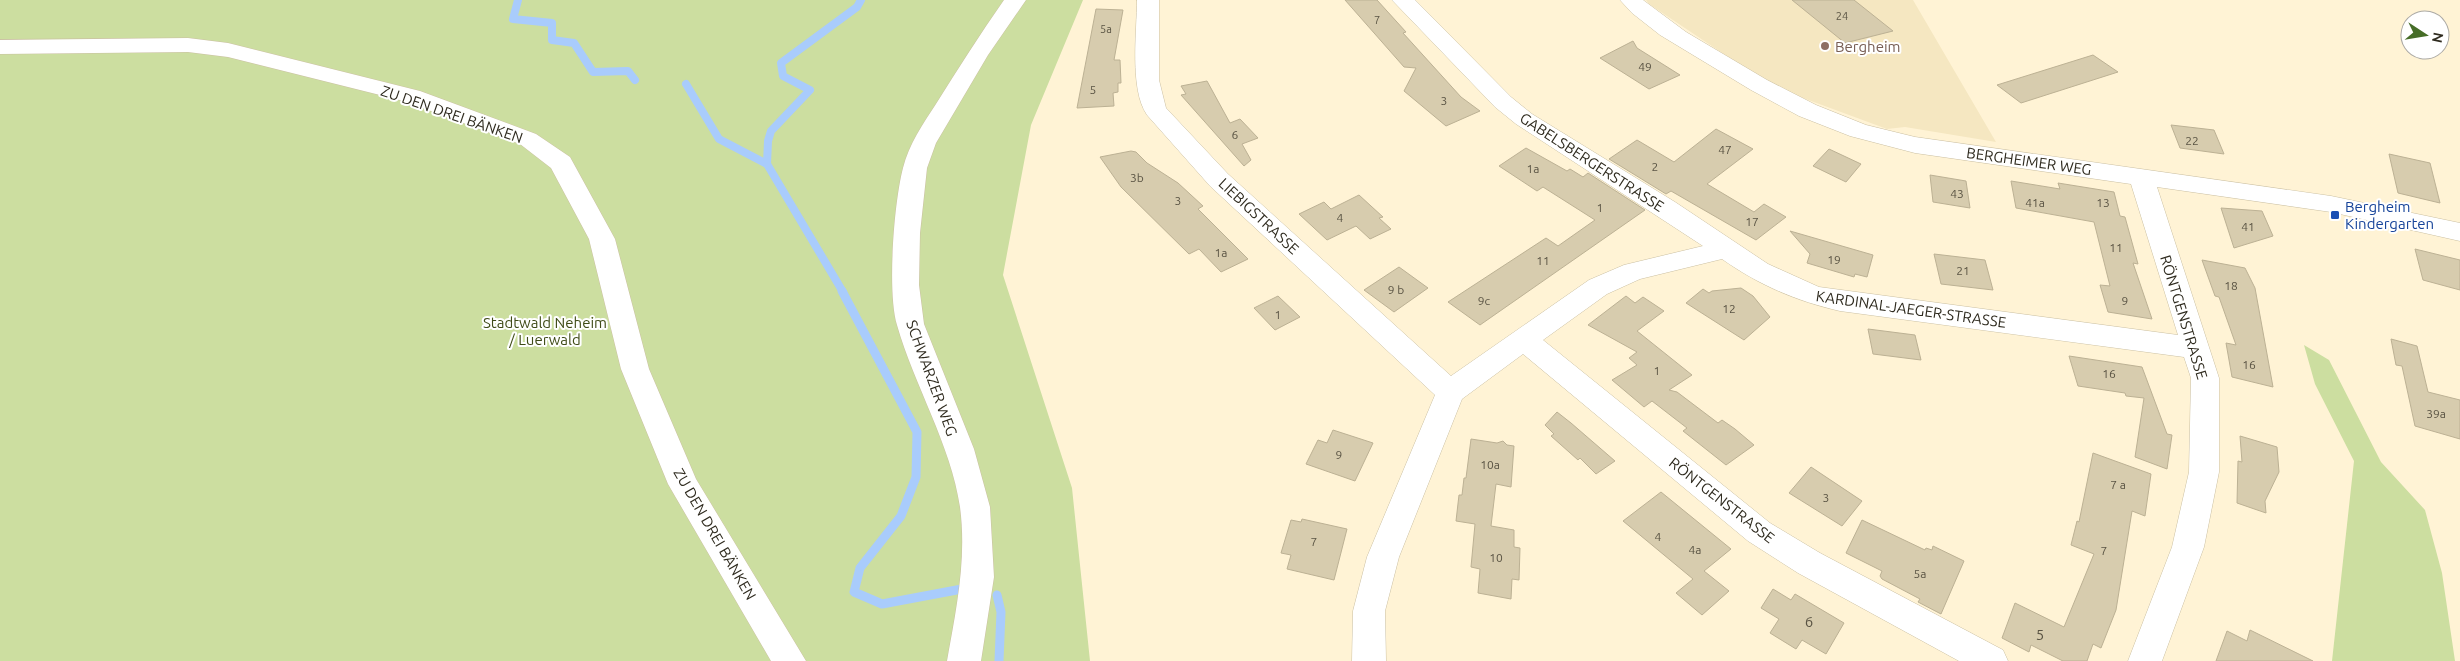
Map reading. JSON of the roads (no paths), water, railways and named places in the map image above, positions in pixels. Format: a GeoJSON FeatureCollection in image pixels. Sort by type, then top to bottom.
{"type":"FeatureCollection","features":[{"type":"Feature","properties":{"kind":"street","name":"SCHWARZER WEG"},"geometry":{"type":"LineString","coordinates":[[964,661],[978,577],[975,507],[959,449],[910,324],[906,285],[907,233],[914,176],[924,143],[977,55],[1015,0]]}},
{"type":"Feature","properties":{"kind":"street","name":"LIEBIGSTRASSE"},"geometry":{"type":"LineString","coordinates":[[1148,0],[1148,80],[1155,110],[1219,180],[1450,392]]}},
{"type":"Feature","properties":{"kind":"street","name":"GABELSBERGERSTRASSE"},"geometry":{"type":"LineString","coordinates":[[1404,0],[1503,102],[1524,119],[1726,249]]}},
{"type":"Feature","properties":{"kind":"street","name":"BERGHEIMER WEG"},"geometry":{"type":"LineString","coordinates":[[1631,0],[1664,28],[1752,81],[1798,108],[1843,127],[1915,145],[2330,204],[2460,232]]}},
{"type":"Feature","properties":{"kind":"street","name":"ZU DEN DREI BÄNKEN"},"geometry":{"type":"LineString","coordinates":[[0,47],[188,45],[228,50],[412,96],[528,139],[561,163],[602,239],[635,369],[683,484],[789,661]]}},
{"type":"Feature","properties":{"kind":"street","name":"RÖNTGENSTRASSE"},"geometry":{"type":"LineString","coordinates":[[2141,176],[2204,378],[2204,472],[2188,547],[2145,661]]}},
{"type":"Feature","properties":{"kind":"street"},"geometry":{"type":"LineString","coordinates":[[1369,661],[1369,611],[1382,557],[1450,392],[1583,296],[1615,279],[1660,264],[1726,249]]}},
{"type":"Feature","properties":{"kind":"street","name":"KARDINAL-JAEGER-STRASSE"},"geometry":{"type":"LineString","coordinates":[[1726,249],[1780,284],[1807,295],[2195,348]]}},
{"type":"Feature","properties":{"kind":"street","name":"RÖNTGENSTRASSE"},"geometry":{"type":"LineString","coordinates":[[1524,340],[1759,532],[1809,563],[1991,661]]}},
{"type":"Feature","properties":{"kind":"waterway"},"geometry":{"type":"LineString","coordinates":[[518,0],[513,19],[552,23],[552,40],[574,43],[593,72],[628,71],[635,80]]}},
{"type":"Feature","properties":{"kind":"waterway"},"geometry":{"type":"LineString","coordinates":[[767,164],[768,141],[771,131],[810,90],[783,76],[781,63],[857,7],[861,0]]}},
{"type":"Feature","properties":{"kind":"waterway"},"geometry":{"type":"LineString","coordinates":[[686,84],[719,139],[767,164]]}},
{"type":"Feature","properties":{"kind":"waterway"},"geometry":{"type":"LineString","coordinates":[[767,164],[843,292]]}},
{"type":"Feature","properties":{"kind":"waterway"},"geometry":{"type":"LineString","coordinates":[[842,291],[917,432],[916,477],[901,516],[860,568],[854,592],[882,604],[962,589]]}},
{"type":"Feature","properties":{"kind":"waterway"},"geometry":{"type":"LineString","coordinates":[[997,595],[1001,612],[999,661]]}},
{"type":"Feature","properties":{"kind":"place","name":"Bergheim"},"geometry":{"type":"Point","coordinates":[1825,46]}},
{"type":"Feature","properties":{"kind":"place","name":"Bergheim Kindergarten"},"geometry":{"type":"Point","coordinates":[2335,215]}},
{"type":"Feature","properties":{"kind":"park label","name":"Stadtwald Neheim / Luerwald"},"geometry":{"type":"Point","coordinates":[545,330]}}]}
